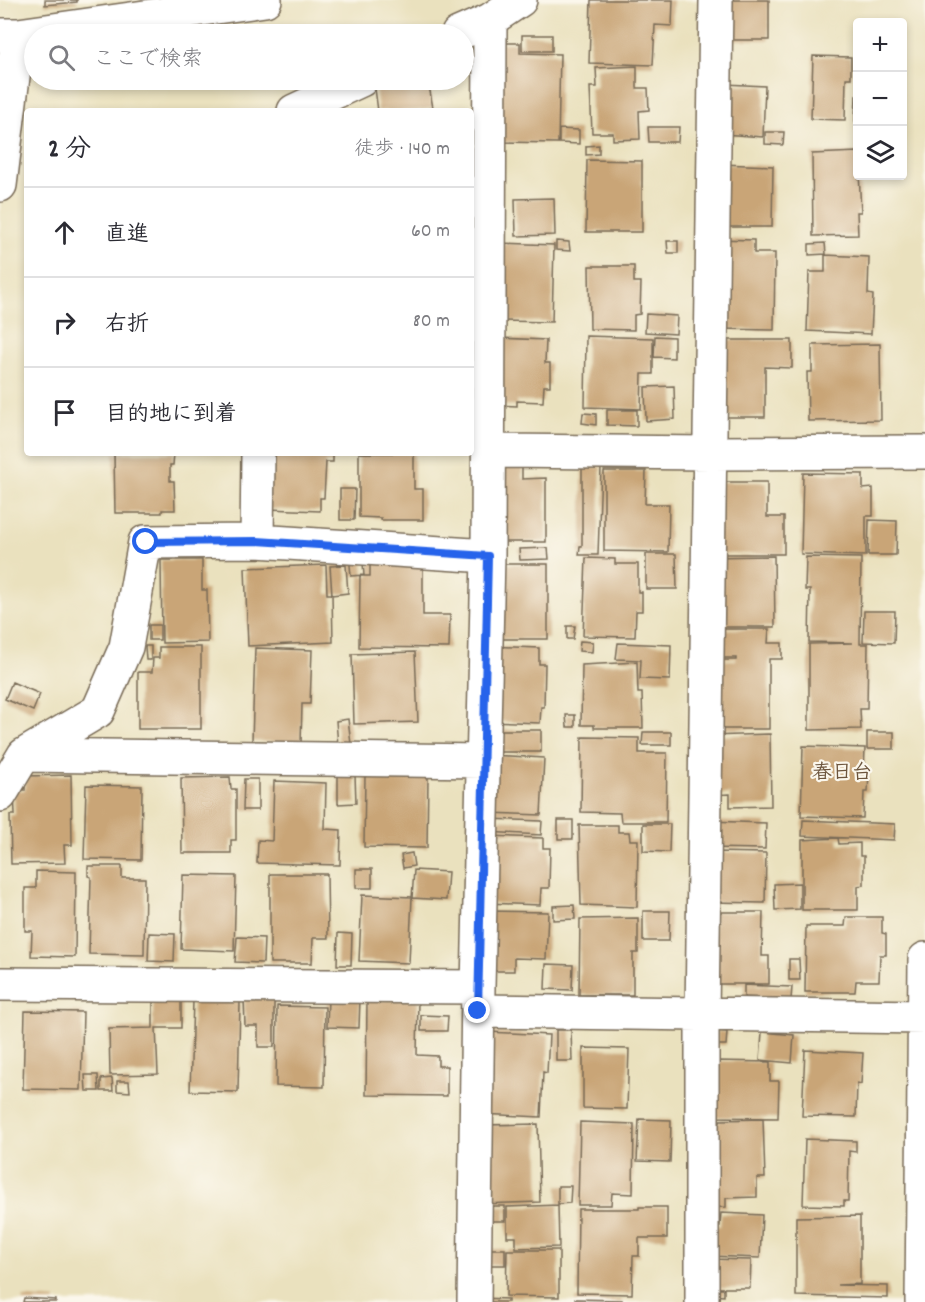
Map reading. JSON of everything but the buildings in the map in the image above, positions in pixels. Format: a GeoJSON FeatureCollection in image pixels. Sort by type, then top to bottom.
{"type":"FeatureCollection","features":[{"type":"Feature","properties":{"kind":"street"},"geometry":{"type":"LineString","coordinates":[[75,24],[184,6],[265,0]]}},
{"type":"Feature","properties":{"kind":"street"},"geometry":{"type":"LineString","coordinates":[[474,27],[490,20],[520,0]]}},
{"type":"Feature","properties":{"kind":"street"},"geometry":{"type":"LineString","coordinates":[[702,1302],[702,1013],[716,0]]}},
{"type":"Feature","properties":{"kind":"street"},"geometry":{"type":"LineString","coordinates":[[474,1302],[488,556],[490,20]]}},
{"type":"Feature","properties":{"kind":"street"},"geometry":{"type":"LineString","coordinates":[[0,185],[9,35],[24,33]]}},
{"type":"Feature","properties":{"kind":"street"},"geometry":{"type":"LineString","coordinates":[[300,108],[339,90]]}},
{"type":"Feature","properties":{"kind":"street"},"geometry":{"type":"LineString","coordinates":[[489,451],[925,452]]}},
{"type":"Feature","properties":{"kind":"street"},"geometry":{"type":"LineString","coordinates":[[257,541],[258,456]]}},
{"type":"Feature","properties":{"kind":"street"},"geometry":{"type":"LineString","coordinates":[[0,795],[24,755],[98,711],[126,646],[146,542],[257,541],[488,556]]}},
{"type":"Feature","properties":{"kind":"street"},"geometry":{"type":"LineString","coordinates":[[24,755],[483,761]]}},
{"type":"Feature","properties":{"kind":"street"},"geometry":{"type":"LineString","coordinates":[[922,1302],[925,959]]}},
{"type":"Feature","properties":{"kind":"street"},"geometry":{"type":"LineString","coordinates":[[0,984],[478,999],[702,1013],[925,1017]]}},
{"type":"Feature","properties":{"kind":"district","name":"春日台"},"geometry":{"type":"Point","coordinates":[842,771]}},
{"type":"Feature","properties":{"kind":"route"},"geometry":{"type":"LineString","coordinates":[[146,542],[257,541],[488,556],[478,1011]]}}]}
